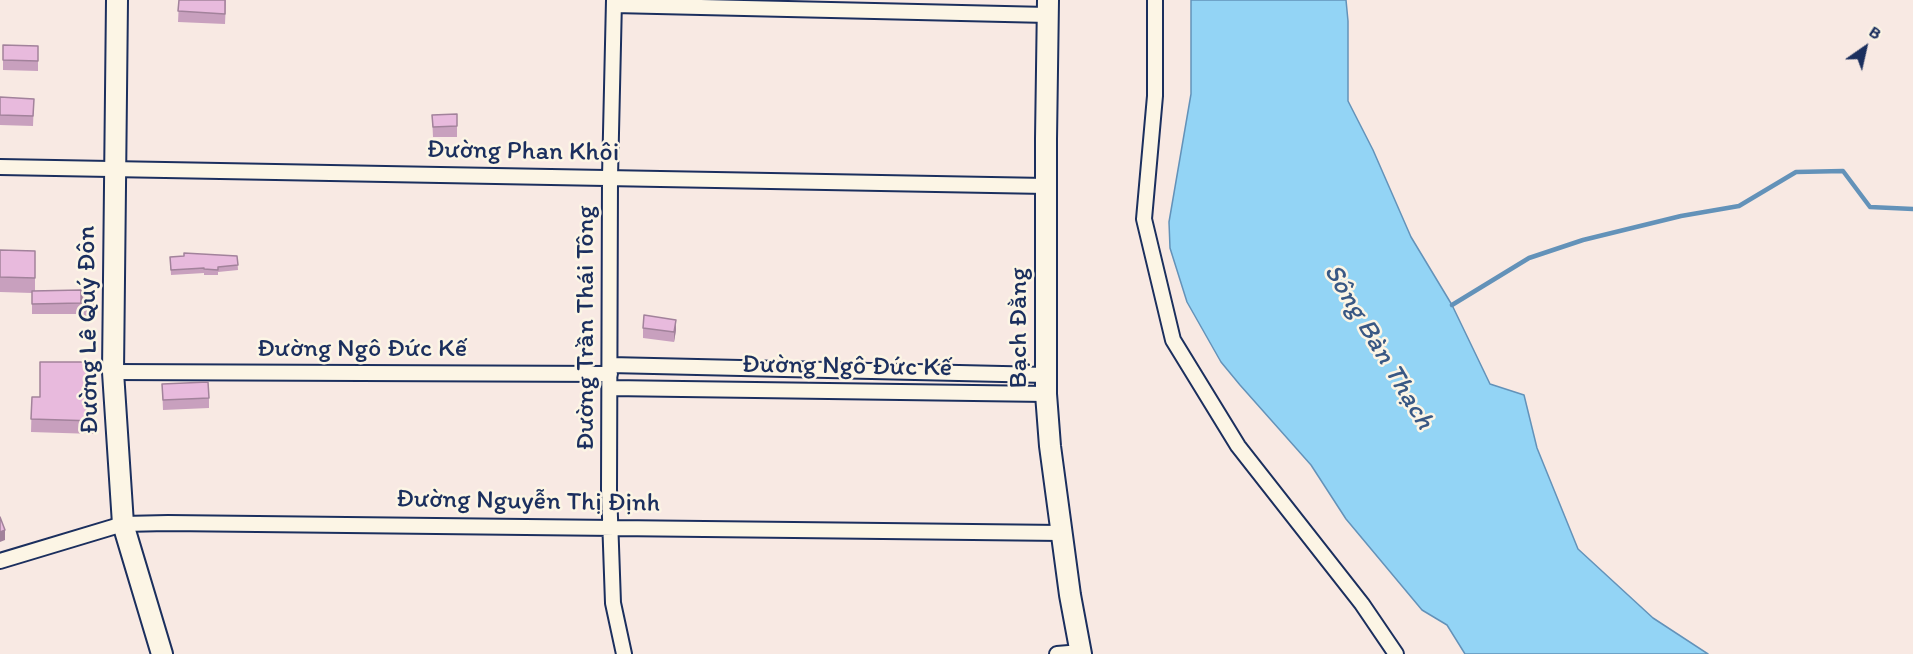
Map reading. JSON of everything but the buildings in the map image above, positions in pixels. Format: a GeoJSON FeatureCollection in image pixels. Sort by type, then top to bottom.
{"type":"FeatureCollection","features":[{"type":"Feature","properties":{"kind":"street","name":"Đường Lê Quý Đôn"},"geometry":{"type":"LineString","coordinates":[[117,0],[113,372],[123,524],[162,654]]}},
{"type":"Feature","properties":{"kind":"street"},"geometry":{"type":"LineString","coordinates":[[1155,0],[1155,96],[1144,219],[1173,340],[1238,446],[1362,604],[1396,654]]}},
{"type":"Feature","properties":{"kind":"street"},"geometry":{"type":"LineString","coordinates":[[614,2],[1048,7]]}},
{"type":"Feature","properties":{"kind":"street","name":"Đường Trần Thái Tông"},"geometry":{"type":"LineString","coordinates":[[614,2],[610,177],[609,489],[613,603],[624,654]]}},
{"type":"Feature","properties":{"kind":"street","name":"Bạch Đằng"},"geometry":{"type":"LineString","coordinates":[[1048,7],[1046,385],[1050,446],[1081,653]]}},
{"type":"Feature","properties":{"kind":"street","name":"Đường Phan Khôi"},"geometry":{"type":"LineString","coordinates":[[0,167],[1046,186]]}},
{"type":"Feature","properties":{"kind":"street","name":"Đường Ngô Đức Kế"},"geometry":{"type":"LineString","coordinates":[[113,372],[610,376],[1046,385]]}},
{"type":"Feature","properties":{"kind":"street","name":"Đường Ngô Đức Kế"},"geometry":{"type":"LineString","coordinates":[[610,376],[1046,385]]}},
{"type":"Feature","properties":{"kind":"street","name":"Đường Nguyễn Thị Định"},"geometry":{"type":"LineString","coordinates":[[0,561],[123,524],[611,526],[1062,533]]}},
{"type":"Feature","properties":{"kind":"street"},"geometry":{"type":"LineString","coordinates":[[1057,654],[1081,653]]}},
{"type":"Feature","properties":{"kind":"water","name":"Sông Bàn Thạch"},"geometry":{"type":"Polygon","coordinates":[[[1191,0],[1346,0],[1348,101],[1373,150],[1411,237],[1452,305],[1490,384],[1524,395],[1537,448],[1578,549],[1653,618],[1708,654],[1465,654],[1447,625],[1422,610],[1346,519],[1311,465],[1221,362],[1187,302],[1170,248],[1169,222],[1191,94],[1191,0]]]}},
{"type":"Feature","properties":{"kind":"waterway"},"geometry":{"type":"LineString","coordinates":[[1452,305],[1529,258],[1583,240],[1681,216],[1739,206],[1796,172],[1843,171],[1870,207],[1913,209]]}}]}
